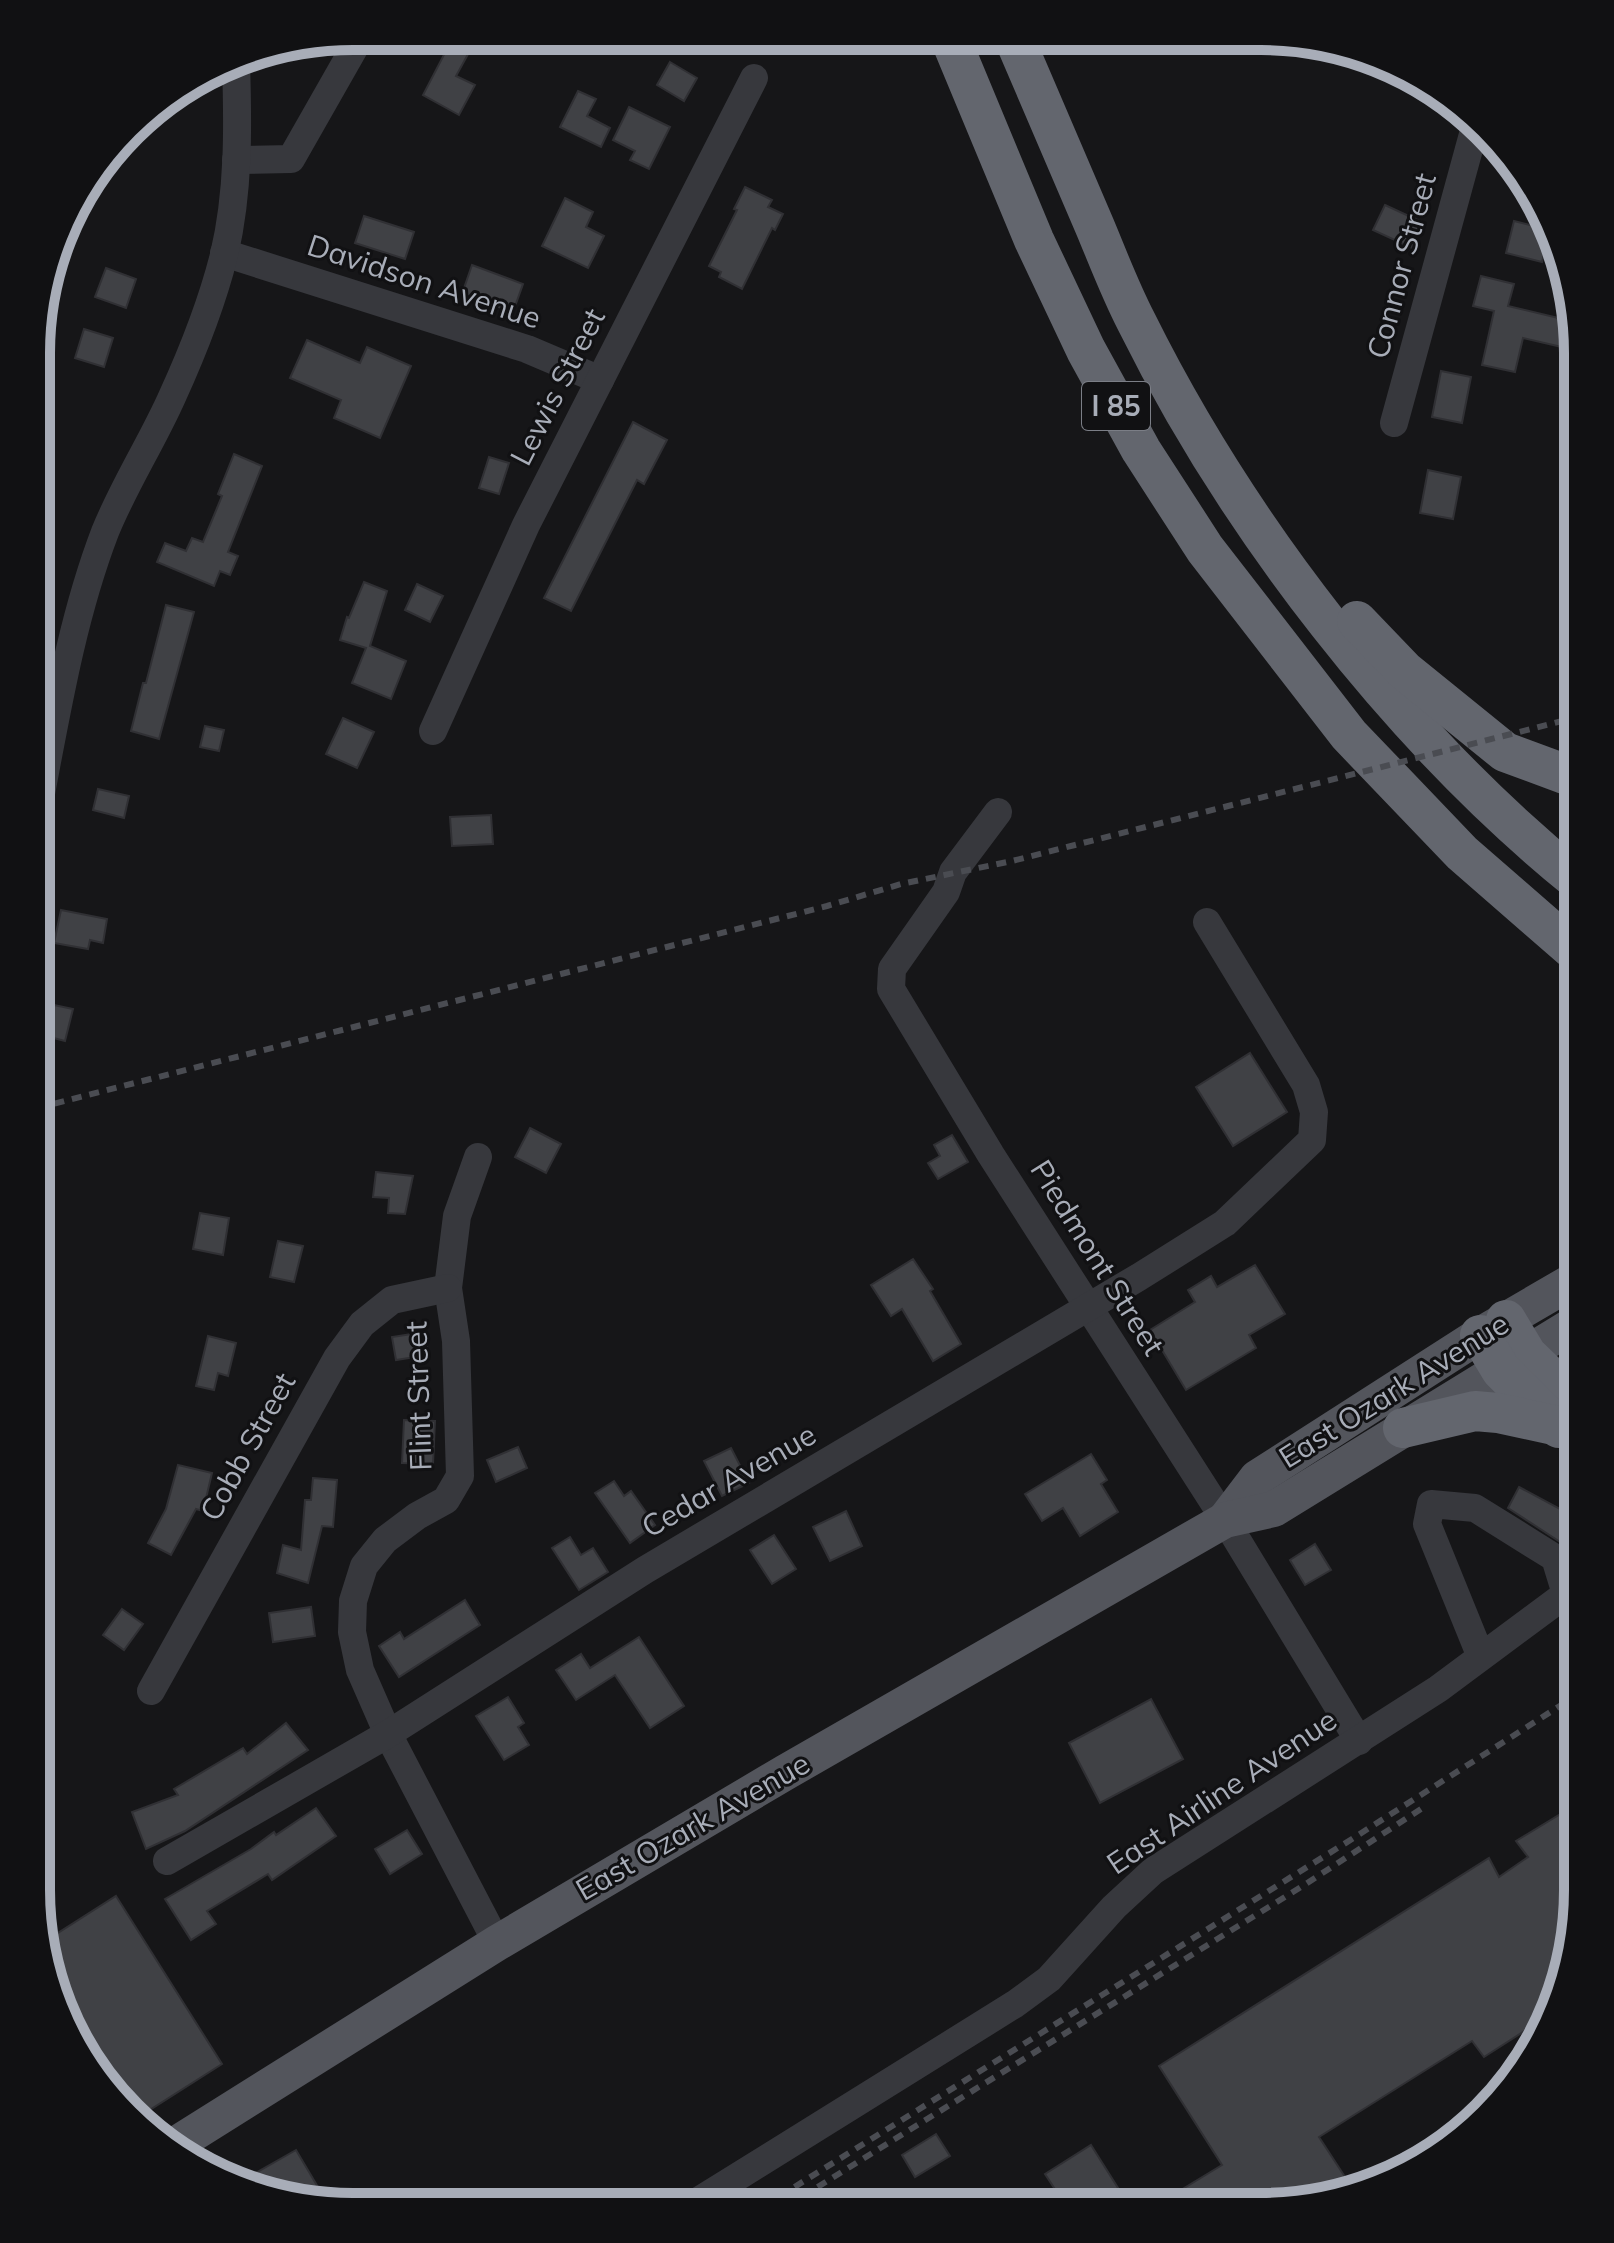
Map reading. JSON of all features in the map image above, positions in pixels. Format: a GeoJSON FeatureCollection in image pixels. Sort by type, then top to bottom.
{"type":"FeatureCollection","features":[{"type":"Feature","properties":{"kind":"highway","name":"I 85"},"geometry":{"type":"LineString","coordinates":[[955,50],[1034,240],[1086,350],[1141,450],[1205,549],[1349,735],[1462,853],[1564,942]]}},
{"type":"Feature","properties":{"kind":"highway","name":"I 85"},"geometry":{"type":"LineString","coordinates":[[1019,50],[1135,319],[1169,385],[1239,499],[1311,601],[1395,706],[1467,780],[1564,868]]}},
{"type":"Feature","properties":{"kind":"highway"},"geometry":{"type":"LineString","coordinates":[[1239,499],[1405,671],[1505,752],[1564,774]]}},
{"type":"Feature","properties":{"kind":"highway"},"geometry":{"type":"LineString","coordinates":[[1493,1328],[1514,1362],[1564,1417]]}},
{"type":"Feature","properties":{"kind":"highway"},"geometry":{"type":"LineString","coordinates":[[1403,1428],[1475,1411],[1564,1424]]}},
{"type":"Feature","properties":{"kind":"main road","name":"East Ozark Avenue"},"geometry":{"type":"LineString","coordinates":[[1225,1520],[1257,1478],[1564,1286]]}},
{"type":"Feature","properties":{"kind":"main road","name":"East Ozark Avenue"},"geometry":{"type":"LineString","coordinates":[[182,2140],[497,1943],[774,1779],[1225,1520],[1274,1509],[1564,1331]]}},
{"type":"Feature","properties":{"kind":"street"},"geometry":{"type":"LineString","coordinates":[[236,160],[291,159],[353,50]]}},
{"type":"Feature","properties":{"kind":"street"},"geometry":{"type":"LineString","coordinates":[[50,712],[106,531],[189,358],[224,253],[236,160],[236,73]]}},
{"type":"Feature","properties":{"kind":"street","name":"Lewis Street"},"geometry":{"type":"LineString","coordinates":[[433,731],[526,525],[754,78]]}},
{"type":"Feature","properties":{"kind":"street","name":"Connor Street"},"geometry":{"type":"LineString","coordinates":[[1394,423],[1472,136]]}},
{"type":"Feature","properties":{"kind":"street","name":"Davidson Avenue"},"geometry":{"type":"LineString","coordinates":[[224,253],[527,349],[600,380]]}},
{"type":"Feature","properties":{"kind":"street","name":"Piedmont Street"},"geometry":{"type":"LineString","coordinates":[[998,812],[953,872],[946,892],[892,969],[891,989],[991,1155],[1225,1520],[1359,1741]]}},
{"type":"Feature","properties":{"kind":"street","name":"Cedar Avenue"},"geometry":{"type":"LineString","coordinates":[[167,1861],[388,1734],[645,1570],[1088,1309],[1225,1223],[1312,1140],[1314,1112],[1306,1085],[1207,922]]}},
{"type":"Feature","properties":{"kind":"street","name":"Flint Street"},"geometry":{"type":"LineString","coordinates":[[478,1157],[457,1216],[448,1288],[456,1341],[460,1476],[446,1500],[417,1516],[385,1540],[364,1566],[353,1601],[352,1632],[360,1670],[388,1734],[497,1943]]}},
{"type":"Feature","properties":{"kind":"street","name":"Cobb Street"},"geometry":{"type":"LineString","coordinates":[[151,1691],[337,1358],[362,1324],[392,1300],[448,1288]]}},
{"type":"Feature","properties":{"kind":"street","name":"East Airline Avenue"},"geometry":{"type":"LineString","coordinates":[[1481,1657],[1427,1524],[1431,1504],[1475,1508],[1555,1558],[1564,1587]]}},
{"type":"Feature","properties":{"kind":"street","name":"East Airline Avenue"},"geometry":{"type":"LineString","coordinates":[[711,2193],[1015,2004],[1049,1979],[1114,1907],[1153,1871],[1274,1791],[1359,1741],[1564,1595]]}},
{"type":"Feature","properties":{"kind":"building"},"geometry":{"type":"Polygon","coordinates":[[[446,50],[470,50],[456,76],[475,85],[459,115],[423,95],[446,50]]]}},
{"type":"Feature","properties":{"kind":"building"},"geometry":{"type":"Polygon","coordinates":[[[670,62],[697,78],[684,101],[657,85],[670,62]]]}},
{"type":"Feature","properties":{"kind":"building"},"geometry":{"type":"Polygon","coordinates":[[[578,91],[596,99],[587,116],[610,128],[601,147],[560,127],[578,91]]]}},
{"type":"Feature","properties":{"kind":"building"},"geometry":{"type":"Polygon","coordinates":[[[629,107],[670,127],[649,169],[630,160],[635,151],[613,140],[629,107]]]}},
{"type":"Feature","properties":{"kind":"building"},"geometry":{"type":"Polygon","coordinates":[[[745,187],[772,200],[768,207],[783,214],[775,230],[772,228],[742,289],[719,277],[721,272],[709,266],[745,187]]]}},
{"type":"Feature","properties":{"kind":"building"},"geometry":{"type":"Polygon","coordinates":[[[565,198],[593,212],[586,227],[604,236],[588,268],[542,246],[565,198]]]}},
{"type":"Feature","properties":{"kind":"building"},"geometry":{"type":"Polygon","coordinates":[[[1385,205],[1424,223],[1412,248],[1373,230],[1385,205]]]}},
{"type":"Feature","properties":{"kind":"building"},"geometry":{"type":"Polygon","coordinates":[[[364,216],[414,232],[405,259],[355,243],[364,216]]]}},
{"type":"Feature","properties":{"kind":"building"},"geometry":{"type":"Polygon","coordinates":[[[1514,221],[1536,227],[1545,248],[1542,262],[1506,253],[1514,221]]]}},
{"type":"Feature","properties":{"kind":"building"},"geometry":{"type":"Polygon","coordinates":[[[472,265],[523,284],[513,312],[462,294],[472,265]]]}},
{"type":"Feature","properties":{"kind":"building"},"geometry":{"type":"Polygon","coordinates":[[[106,268],[136,279],[126,308],[95,297],[106,268]]]}},
{"type":"Feature","properties":{"kind":"building"},"geometry":{"type":"Polygon","coordinates":[[[1481,276],[1514,284],[1508,306],[1562,319],[1564,347],[1523,338],[1515,372],[1482,365],[1494,311],[1473,306],[1481,276]]]}},
{"type":"Feature","properties":{"kind":"building"},"geometry":{"type":"Polygon","coordinates":[[[84,329],[113,338],[104,367],[75,358],[84,329]]]}},
{"type":"Feature","properties":{"kind":"building"},"geometry":{"type":"Polygon","coordinates":[[[307,340],[360,363],[367,347],[411,366],[380,438],[334,418],[341,400],[290,378],[307,340]]]}},
{"type":"Feature","properties":{"kind":"building"},"geometry":{"type":"Polygon","coordinates":[[[1441,371],[1471,377],[1462,423],[1432,417],[1441,371]]]}},
{"type":"Feature","properties":{"kind":"building"},"geometry":{"type":"Polygon","coordinates":[[[633,422],[667,440],[644,484],[637,480],[571,611],[544,598],[633,422]]]}},
{"type":"Feature","properties":{"kind":"building"},"geometry":{"type":"Polygon","coordinates":[[[234,454],[262,466],[228,552],[238,556],[230,575],[220,571],[214,586],[157,562],[165,543],[186,551],[192,538],[203,542],[222,496],[218,494],[234,454]]]}},
{"type":"Feature","properties":{"kind":"building"},"geometry":{"type":"Polygon","coordinates":[[[489,457],[509,463],[499,494],[479,488],[489,457]]]}},
{"type":"Feature","properties":{"kind":"building"},"geometry":{"type":"Polygon","coordinates":[[[1428,470],[1461,477],[1453,519],[1420,513],[1428,470]]]}},
{"type":"Feature","properties":{"kind":"building"},"geometry":{"type":"Polygon","coordinates":[[[364,582],[387,591],[370,646],[406,661],[391,699],[352,683],[366,648],[340,640],[364,582]]]}},
{"type":"Feature","properties":{"kind":"building"},"geometry":{"type":"Polygon","coordinates":[[[417,584],[443,596],[430,622],[405,610],[417,584]]]}},
{"type":"Feature","properties":{"kind":"building"},"geometry":{"type":"Polygon","coordinates":[[[166,605],[194,612],[159,739],[131,731],[166,605]]]}},
{"type":"Feature","properties":{"kind":"building"},"geometry":{"type":"Polygon","coordinates":[[[343,718],[374,732],[357,768],[326,754],[343,718]]]}},
{"type":"Feature","properties":{"kind":"building"},"geometry":{"type":"Polygon","coordinates":[[[205,726],[224,730],[219,751],[200,747],[205,726]]]}},
{"type":"Feature","properties":{"kind":"building"},"geometry":{"type":"Polygon","coordinates":[[[98,789],[129,796],[124,818],[93,810],[98,789]]]}},
{"type":"Feature","properties":{"kind":"building"},"geometry":{"type":"Polygon","coordinates":[[[491,815],[493,844],[452,846],[450,817],[491,815]]]}},
{"type":"Feature","properties":{"kind":"building"},"geometry":{"type":"Polygon","coordinates":[[[61,910],[107,919],[103,943],[90,940],[88,949],[54,943],[61,910]]]}},
{"type":"Feature","properties":{"kind":"building"},"geometry":{"type":"Polygon","coordinates":[[[54,1005],[73,1009],[65,1041],[50,1037],[54,1005]]]}},
{"type":"Feature","properties":{"kind":"building"},"geometry":{"type":"Polygon","coordinates":[[[1250,1053],[1287,1112],[1233,1146],[1196,1087],[1250,1053]]]}},
{"type":"Feature","properties":{"kind":"building"},"geometry":{"type":"Polygon","coordinates":[[[530,1128],[561,1144],[546,1173],[515,1157],[530,1128]]]}},
{"type":"Feature","properties":{"kind":"building"},"geometry":{"type":"Polygon","coordinates":[[[952,1135],[968,1162],[938,1179],[928,1163],[940,1156],[934,1145],[952,1135]]]}},
{"type":"Feature","properties":{"kind":"building"},"geometry":{"type":"Polygon","coordinates":[[[376,1172],[413,1176],[405,1214],[388,1213],[389,1198],[373,1197],[376,1172]]]}},
{"type":"Feature","properties":{"kind":"building"},"geometry":{"type":"Polygon","coordinates":[[[200,1213],[229,1218],[223,1255],[193,1249],[200,1213]]]}},
{"type":"Feature","properties":{"kind":"building"},"geometry":{"type":"Polygon","coordinates":[[[278,1241],[303,1246],[294,1282],[270,1277],[278,1241]]]}},
{"type":"Feature","properties":{"kind":"building"},"geometry":{"type":"Polygon","coordinates":[[[913,1259],[933,1289],[930,1291],[961,1344],[933,1361],[902,1309],[891,1316],[871,1285],[913,1259]]]}},
{"type":"Feature","properties":{"kind":"building"},"geometry":{"type":"Polygon","coordinates":[[[1255,1265],[1285,1314],[1249,1335],[1256,1348],[1186,1390],[1150,1330],[1195,1302],[1188,1290],[1211,1276],[1217,1287],[1255,1265]]]}},
{"type":"Feature","properties":{"kind":"building"},"geometry":{"type":"Polygon","coordinates":[[[425,1332],[428,1355],[396,1360],[392,1337],[425,1332]]]}},
{"type":"Feature","properties":{"kind":"building"},"geometry":{"type":"Polygon","coordinates":[[[208,1336],[236,1343],[228,1376],[218,1373],[214,1390],[196,1386],[208,1336]]]}},
{"type":"Feature","properties":{"kind":"building"},"geometry":{"type":"Polygon","coordinates":[[[404,1420],[435,1421],[433,1464],[402,1463],[404,1420]]]}},
{"type":"Feature","properties":{"kind":"building"},"geometry":{"type":"Polygon","coordinates":[[[518,1447],[527,1468],[496,1482],[487,1460],[518,1447]]]}},
{"type":"Feature","properties":{"kind":"building"},"geometry":{"type":"Polygon","coordinates":[[[731,1448],[749,1483],[722,1496],[704,1461],[731,1448]]]}},
{"type":"Feature","properties":{"kind":"building"},"geometry":{"type":"Polygon","coordinates":[[[1091,1454],[1107,1480],[1101,1484],[1118,1512],[1080,1536],[1063,1508],[1042,1521],[1025,1494],[1091,1454]]]}},
{"type":"Feature","properties":{"kind":"building"},"geometry":{"type":"Polygon","coordinates":[[[178,1465],[212,1473],[203,1511],[196,1509],[171,1555],[148,1543],[166,1509],[178,1465]]]}},
{"type":"Feature","properties":{"kind":"building"},"geometry":{"type":"Polygon","coordinates":[[[313,1478],[337,1480],[333,1527],[322,1526],[308,1583],[277,1573],[283,1545],[301,1550],[305,1500],[311,1500],[313,1478]]]}},
{"type":"Feature","properties":{"kind":"building"},"geometry":{"type":"Polygon","coordinates":[[[614,1481],[624,1496],[631,1491],[655,1525],[630,1543],[595,1493],[614,1481]]]}},
{"type":"Feature","properties":{"kind":"building"},"geometry":{"type":"Polygon","coordinates":[[[1519,1487],[1564,1511],[1564,1545],[1508,1508],[1519,1487]]]}},
{"type":"Feature","properties":{"kind":"building"},"geometry":{"type":"Polygon","coordinates":[[[846,1511],[862,1546],[830,1561],[813,1527],[846,1511]]]}},
{"type":"Feature","properties":{"kind":"building"},"geometry":{"type":"Polygon","coordinates":[[[774,1535],[796,1569],[772,1584],[750,1550],[774,1535]]]}},
{"type":"Feature","properties":{"kind":"building"},"geometry":{"type":"Polygon","coordinates":[[[570,1537],[581,1555],[593,1548],[608,1572],[579,1590],[552,1548],[570,1537]]]}},
{"type":"Feature","properties":{"kind":"building"},"geometry":{"type":"Polygon","coordinates":[[[1315,1544],[1331,1570],[1305,1585],[1290,1560],[1315,1544]]]}},
{"type":"Feature","properties":{"kind":"building"},"geometry":{"type":"Polygon","coordinates":[[[465,1600],[480,1625],[399,1677],[379,1646],[400,1632],[404,1639],[465,1600]]]}},
{"type":"Feature","properties":{"kind":"building"},"geometry":{"type":"Polygon","coordinates":[[[311,1607],[315,1636],[273,1642],[269,1613],[311,1607]]]}},
{"type":"Feature","properties":{"kind":"building"},"geometry":{"type":"Polygon","coordinates":[[[122,1609],[143,1624],[124,1650],[103,1635],[122,1609]]]}},
{"type":"Feature","properties":{"kind":"building"},"geometry":{"type":"Polygon","coordinates":[[[639,1637],[684,1706],[650,1728],[615,1675],[576,1700],[556,1670],[581,1654],[590,1668],[639,1637]]]}},
{"type":"Feature","properties":{"kind":"building"},"geometry":{"type":"Polygon","coordinates":[[[508,1697],[524,1723],[518,1727],[529,1745],[504,1760],[476,1716],[508,1697]]]}},
{"type":"Feature","properties":{"kind":"building"},"geometry":{"type":"Polygon","coordinates":[[[1151,1699],[1183,1759],[1100,1803],[1069,1743],[1151,1699]]]}},
{"type":"Feature","properties":{"kind":"building"},"geometry":{"type":"Polygon","coordinates":[[[286,1723],[308,1750],[185,1831],[146,1849],[132,1812],[178,1795],[174,1789],[243,1748],[247,1754],[286,1723]]]}},
{"type":"Feature","properties":{"kind":"building"},"geometry":{"type":"Polygon","coordinates":[[[316,1808],[336,1836],[272,1880],[268,1874],[207,1911],[216,1924],[191,1940],[165,1899],[251,1849],[274,1832],[276,1835],[316,1808]]]}},
{"type":"Feature","properties":{"kind":"building"},"geometry":{"type":"Polygon","coordinates":[[[1564,1812],[1561,1930],[1554,1969],[1532,2026],[1484,2057],[1472,2041],[1319,2137],[1347,2181],[1281,2192],[1176,2193],[1222,2165],[1159,2066],[1489,1858],[1499,1877],[1528,1857],[1516,1841],[1564,1812]]]}},
{"type":"Feature","properties":{"kind":"building"},"geometry":{"type":"Polygon","coordinates":[[[407,1830],[422,1854],[390,1874],[375,1849],[407,1830]]]}},
{"type":"Feature","properties":{"kind":"building"},"geometry":{"type":"Polygon","coordinates":[[[116,1896],[222,2064],[147,2112],[113,2075],[81,2024],[60,1969],[54,1936],[116,1896]]]}},
{"type":"Feature","properties":{"kind":"building"},"geometry":{"type":"Polygon","coordinates":[[[936,2134],[950,2156],[915,2177],[902,2155],[936,2134]]]}},
{"type":"Feature","properties":{"kind":"building"},"geometry":{"type":"Polygon","coordinates":[[[1091,2145],[1121,2193],[1057,2193],[1045,2174],[1091,2145]]]}},
{"type":"Feature","properties":{"kind":"building"},"geometry":{"type":"Polygon","coordinates":[[[296,2150],[320,2191],[274,2183],[251,2176],[296,2150]]]}},
{"type":"Feature","properties":{"kind":"railway"},"geometry":{"type":"LineString","coordinates":[[50,1105],[827,906],[901,884],[1012,861],[1564,721]]}},
{"type":"Feature","properties":{"kind":"railway"},"geometry":{"type":"LineString","coordinates":[[785,2193],[1564,1703]]}},
{"type":"Feature","properties":{"kind":"railway"},"geometry":{"type":"LineString","coordinates":[[808,2193],[1301,1887],[1421,1809]]}}]}
